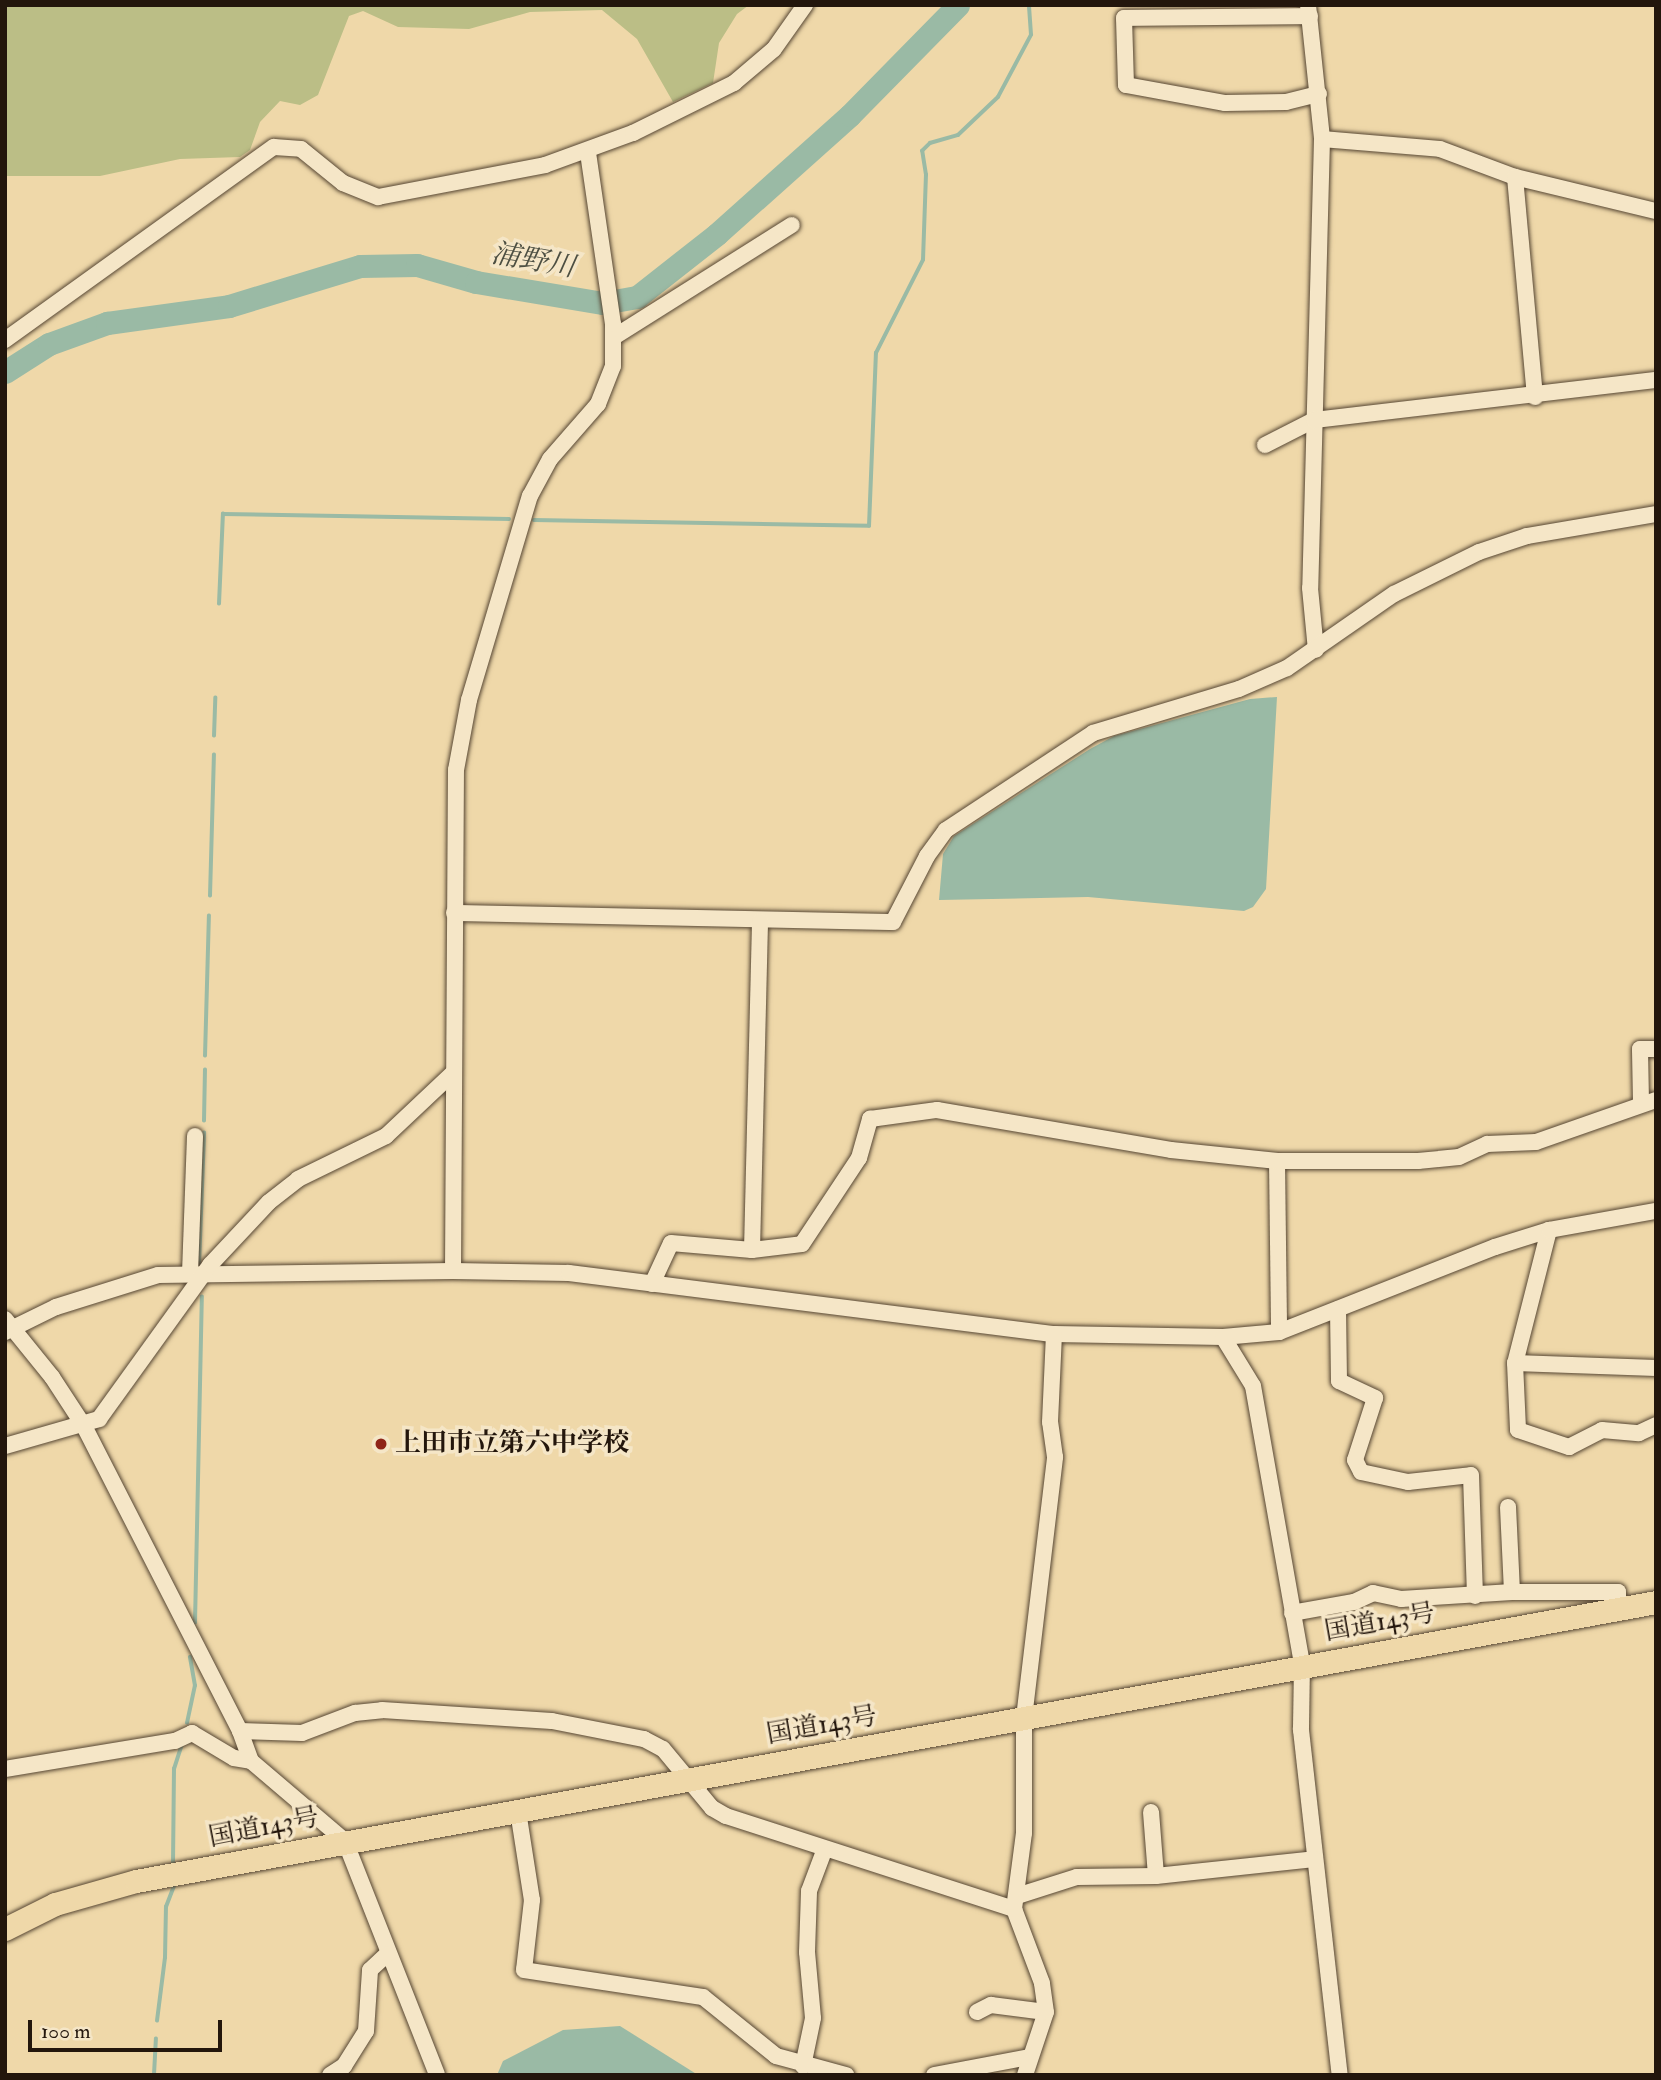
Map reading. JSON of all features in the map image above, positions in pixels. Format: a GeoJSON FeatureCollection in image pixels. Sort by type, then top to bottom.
{"type":"FeatureCollection","features":[{"type":"Feature","properties":{"kind":"highway","name":"国道143号"},"geometry":{"type":"LineString","coordinates":[[5,1928],[55,1904],[97,1890],[345,1841],[1024,1718],[1302,1664],[1619,1611],[1656,1602]]}},
{"type":"Feature","properties":{"kind":"street"},"geometry":{"type":"LineString","coordinates":[[5,340],[274,148],[301,149],[343,183],[378,197],[471,182],[588,152],[734,83],[774,49],[805,5]]}},
{"type":"Feature","properties":{"kind":"street"},"geometry":{"type":"LineString","coordinates":[[1316,650],[1310,588],[1322,139],[1319,94],[1309,11],[1124,18],[1126,85],[1225,103],[1286,102],[1319,94]]}},
{"type":"Feature","properties":{"kind":"street"},"geometry":{"type":"LineString","coordinates":[[1322,139],[1440,149],[1515,177],[1656,211]]}},
{"type":"Feature","properties":{"kind":"street"},"geometry":{"type":"LineString","coordinates":[[453,1271],[453,811],[469,700],[530,496],[550,459],[603,394],[613,366],[613,330],[599,208],[588,152]]}},
{"type":"Feature","properties":{"kind":"street"},"geometry":{"type":"LineString","coordinates":[[1515,177],[1535,397]]}},
{"type":"Feature","properties":{"kind":"street"},"geometry":{"type":"LineString","coordinates":[[613,330],[792,225]]}},
{"type":"Feature","properties":{"kind":"street"},"geometry":{"type":"LineString","coordinates":[[1265,445],[1314,420],[1535,397],[1656,380]]}},
{"type":"Feature","properties":{"kind":"street"},"geometry":{"type":"LineString","coordinates":[[454,913],[893,922],[927,856],[946,830],[968,812],[1093,733],[1239,688],[1316,650],[1394,594],[1479,552],[1527,536],[1656,514]]}},
{"type":"Feature","properties":{"kind":"street"},"geometry":{"type":"LineString","coordinates":[[752,1250],[760,921]]}},
{"type":"Feature","properties":{"kind":"street"},"geometry":{"type":"LineString","coordinates":[[652,1284],[671,1242],[752,1250],[802,1244],[859,1158],[870,1119],[937,1110],[1171,1150],[1277,1161],[1418,1161],[1459,1157],[1487,1144],[1536,1142],[1648,1101],[1640,1049],[1656,1049]]}},
{"type":"Feature","properties":{"kind":"street"},"geometry":{"type":"LineString","coordinates":[[5,1446],[84,1426],[99,1419],[197,1273],[282,1190],[386,1136],[454,1072]]}},
{"type":"Feature","properties":{"kind":"street"},"geometry":{"type":"LineString","coordinates":[[195,1136],[197,1273]]}},
{"type":"Feature","properties":{"kind":"street"},"geometry":{"type":"LineString","coordinates":[[1277,1161],[1279,1332]]}},
{"type":"Feature","properties":{"kind":"street"},"geometry":{"type":"LineString","coordinates":[[437,2075],[387,1954],[345,1841],[251,1761],[240,1731],[84,1426],[8,1326],[158,1275],[453,1271],[569,1273],[1054,1334],[1223,1337],[1279,1332],[1495,1247],[1549,1230],[1656,1211]]}},
{"type":"Feature","properties":{"kind":"street"},"geometry":{"type":"LineString","coordinates":[[1549,1230],[1515,1363],[1518,1430],[1569,1447],[1602,1430],[1639,1433],[1656,1425]]}},
{"type":"Feature","properties":{"kind":"street"},"geometry":{"type":"LineString","coordinates":[[1338,1309],[1339,1381],[1375,1398],[1355,1460],[1361,1472],[1408,1482],[1471,1475],[1475,1595]]}},
{"type":"Feature","properties":{"kind":"street"},"geometry":{"type":"LineString","coordinates":[[1025,2075],[1046,2012],[1042,1983],[1016,1903],[1024,1833],[1024,1718],[1055,1457],[1050,1422],[1054,1334]]}},
{"type":"Feature","properties":{"kind":"street"},"geometry":{"type":"LineString","coordinates":[[1223,1337],[1253,1387],[1302,1664],[1301,1730],[1340,2075]]}},
{"type":"Feature","properties":{"kind":"street"},"geometry":{"type":"LineString","coordinates":[[1515,1363],[1656,1368]]}},
{"type":"Feature","properties":{"kind":"street"},"geometry":{"type":"LineString","coordinates":[[1508,1507],[1512,1592]]}},
{"type":"Feature","properties":{"kind":"street"},"geometry":{"type":"LineString","coordinates":[[1292,1613],[1354,1602],[1373,1593],[1401,1599],[1512,1592],[1619,1592],[1619,1611]]}},
{"type":"Feature","properties":{"kind":"street"},"geometry":{"type":"LineString","coordinates":[[240,1731],[302,1733],[355,1713],[382,1710],[552,1721],[644,1739],[663,1749],[712,1808],[726,1816],[824,1851],[1016,1903],[1077,1877],[1156,1876],[1314,1859]]}},
{"type":"Feature","properties":{"kind":"street"},"geometry":{"type":"LineString","coordinates":[[5,1769],[175,1741],[192,1732],[234,1758],[251,1761]]}},
{"type":"Feature","properties":{"kind":"street"},"geometry":{"type":"LineString","coordinates":[[518,1811],[531,1900],[524,1970],[703,1997],[776,2056],[803,2066],[846,2075]]}},
{"type":"Feature","properties":{"kind":"street"},"geometry":{"type":"LineString","coordinates":[[1151,1812],[1156,1876]]}},
{"type":"Feature","properties":{"kind":"street"},"geometry":{"type":"LineString","coordinates":[[803,2066],[813,2018],[807,1952],[809,1891],[824,1851]]}},
{"type":"Feature","properties":{"kind":"street"},"geometry":{"type":"LineString","coordinates":[[330,2075],[344,2066],[366,2031],[370,1969],[387,1954]]}},
{"type":"Feature","properties":{"kind":"street"},"geometry":{"type":"LineString","coordinates":[[977,2012],[990,2005],[1046,2012]]}},
{"type":"Feature","properties":{"kind":"street"},"geometry":{"type":"LineString","coordinates":[[933,2075],[1029,2057]]}},
{"type":"Feature","properties":{"kind":"green space"},"geometry":{"type":"Polygon","coordinates":[[[5,5],[749,5],[737,14],[719,43],[713,83],[673,102],[637,39],[602,10],[530,12],[469,29],[398,27],[363,11],[349,16],[318,95],[300,105],[280,101],[260,122],[250,150],[240,157],[180,159],[100,176],[5,176],[5,5]]]}},
{"type":"Feature","properties":{"kind":"shaded area"},"geometry":{"type":"Polygon","coordinates":[[[1277,697],[1266,889],[1253,907],[1244,911],[1088,897],[939,900],[943,854],[954,836],[1090,749],[1114,736],[1250,699],[1277,697]]]}},
{"type":"Feature","properties":{"kind":"shaded area"},"geometry":{"type":"Polygon","coordinates":[[[620,2026],[698,2075],[497,2075],[503,2061],[563,2030],[620,2026]]]}},
{"type":"Feature","properties":{"kind":"waterway","name":"浦野川"},"geometry":{"type":"LineString","coordinates":[[5,372],[49,344],[107,323],[229,306],[360,266],[417,265],[476,282],[603,303],[637,297],[717,234],[850,115],[958,5]]}},
{"type":"Feature","properties":{"kind":"waterway"},"geometry":{"type":"LineString","coordinates":[[534,520],[869,526],[876,353],[923,260],[926,175],[922,151],[930,143],[958,135],[998,97],[1031,35],[1029,5]]}},
{"type":"Feature","properties":{"kind":"waterway"},"geometry":{"type":"LineString","coordinates":[[219,604],[223,514],[509,519]]}},
{"type":"Feature","properties":{"kind":"waterway"},"geometry":{"type":"LineString","coordinates":[[214,736],[215,698]]}},
{"type":"Feature","properties":{"kind":"waterway"},"geometry":{"type":"LineString","coordinates":[[210,896],[214,755]]}},
{"type":"Feature","properties":{"kind":"waterway"},"geometry":{"type":"LineString","coordinates":[[205,1056],[209,916]]}},
{"type":"Feature","properties":{"kind":"waterway"},"geometry":{"type":"LineString","coordinates":[[204,1121],[205,1070]]}},
{"type":"Feature","properties":{"kind":"waterway"},"geometry":{"type":"LineString","coordinates":[[199,1265],[204,1133]]}},
{"type":"Feature","properties":{"kind":"waterway"},"geometry":{"type":"LineString","coordinates":[[195,1623],[202,1297]]}},
{"type":"Feature","properties":{"kind":"waterway"},"geometry":{"type":"LineString","coordinates":[[187,1723],[195,1686],[190,1657]]}},
{"type":"Feature","properties":{"kind":"waterway"},"geometry":{"type":"LineString","coordinates":[[173,1864],[174,1769],[183,1742]]}},
{"type":"Feature","properties":{"kind":"waterway"},"geometry":{"type":"LineString","coordinates":[[157,2021],[165,1958],[166,1907],[175,1884]]}},
{"type":"Feature","properties":{"kind":"waterway"},"geometry":{"type":"LineString","coordinates":[[154,2075],[156,2039]]}},
{"type":"Feature","properties":{"kind":"place","name":"上田市立第六中学校"},"geometry":{"type":"Point","coordinates":[381,1444]}}]}
